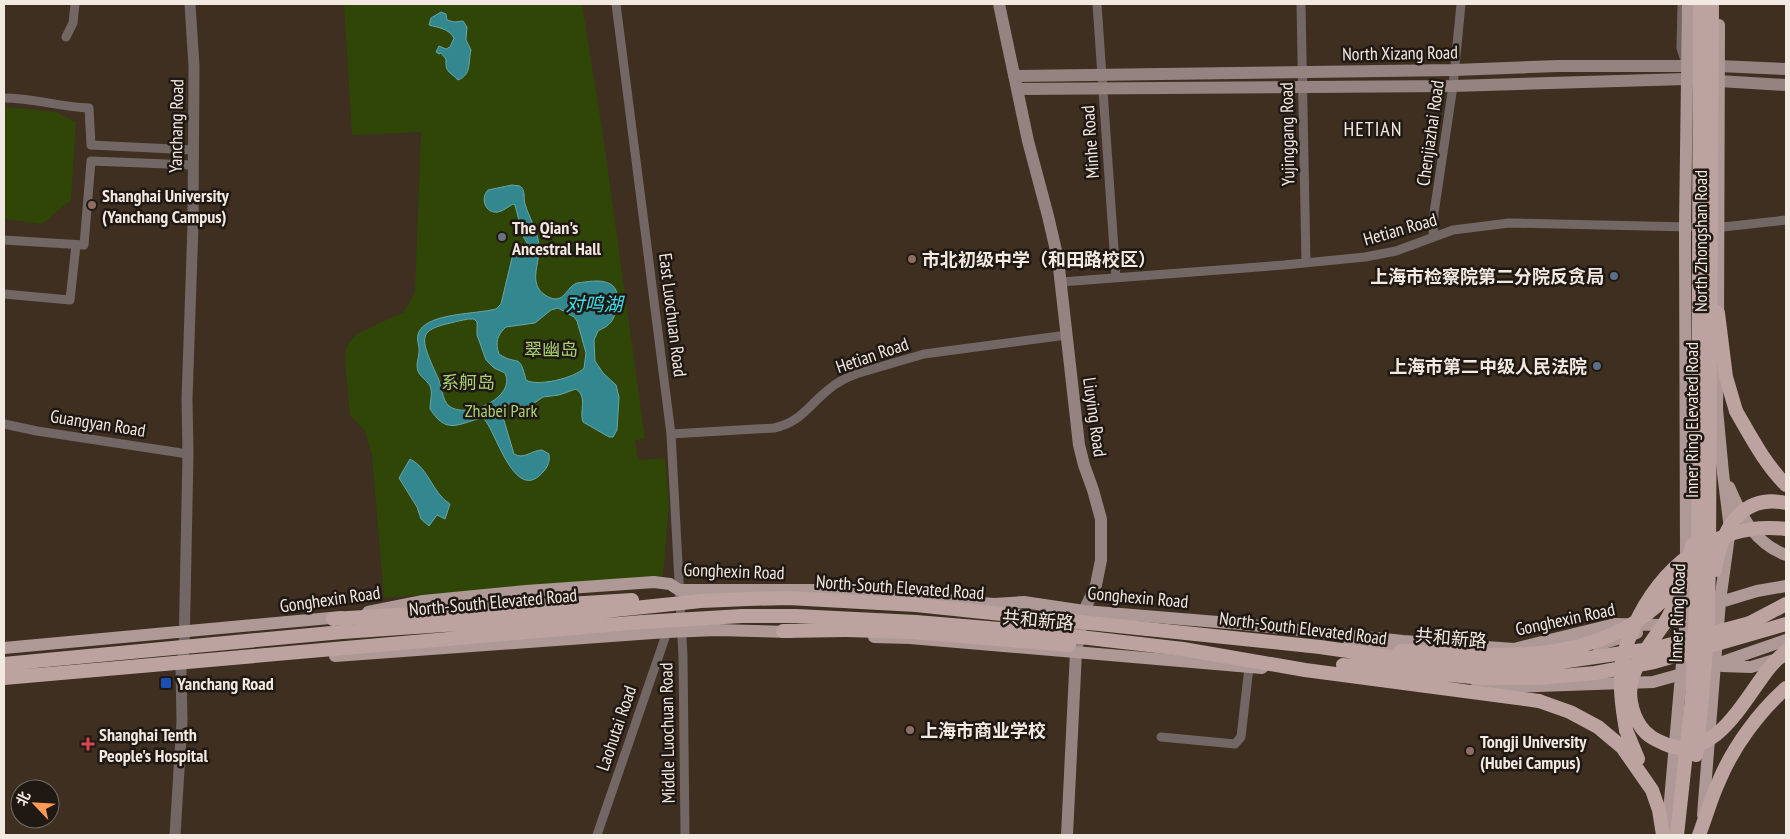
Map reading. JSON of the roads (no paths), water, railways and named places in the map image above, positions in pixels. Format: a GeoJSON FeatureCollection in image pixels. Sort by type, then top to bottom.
{"type":"FeatureCollection","features":[{"type":"Feature","properties":{"kind":"highway","name":"Inner Ring Elevated Road"},"geometry":{"type":"LineString","coordinates":[[1699,392],[1700,4]]}},
{"type":"Feature","properties":{"kind":"highway","name":"Inner Ring Elevated Road"},"geometry":{"type":"LineString","coordinates":[[1687,835],[1708,623],[1712,4]]}},
{"type":"Feature","properties":{"kind":"highway"},"geometry":{"type":"LineString","coordinates":[[1711,265],[1726,377],[1736,411],[1758,450],[1786,485]]}},
{"type":"Feature","properties":{"kind":"highway"},"geometry":{"type":"LineString","coordinates":[[1699,392],[1693,539],[1689,562],[1675,604],[1646,649],[1632,678],[1630,704],[1640,726],[1652,738],[1673,747],[1692,747],[1708,741],[1729,722],[1770,667],[1786,651]]}},
{"type":"Feature","properties":{"kind":"highway","name":"Inner Ring Road"},"geometry":{"type":"LineString","coordinates":[[1677,835],[1692,698],[1696,627],[1699,392]]}},
{"type":"Feature","properties":{"kind":"highway"},"geometry":{"type":"LineString","coordinates":[[1708,623],[1717,558],[1724,535],[1737,515],[1754,504],[1778,501],[1786,503]]}},
{"type":"Feature","properties":{"kind":"highway"},"geometry":{"type":"LineString","coordinates":[[1665,835],[1652,790],[1626,730],[1620,699],[1622,661],[1632,630],[1659,583],[1683,559],[1711,542],[1740,531],[1771,527],[1786,529]]}},
{"type":"Feature","properties":{"kind":"highway"},"geometry":{"type":"LineString","coordinates":[[1320,647],[1479,656],[1566,648],[1602,640],[1630,626],[1669,594],[1689,562]]}},
{"type":"Feature","properties":{"kind":"highway","name":"North-South Elevated Road"},"geometry":{"type":"LineString","coordinates":[[4,664],[342,632],[530,619],[701,602],[788,598],[916,605],[1320,647],[1445,665],[1496,667],[1540,665],[1658,648],[1786,613]]}},
{"type":"Feature","properties":{"kind":"highway"},"geometry":{"type":"LineString","coordinates":[[333,619],[632,600],[701,602]]}},
{"type":"Feature","properties":{"kind":"highway"},"geometry":{"type":"LineString","coordinates":[[1750,623],[1786,604]]}},
{"type":"Feature","properties":{"kind":"highway","name":"North-South Elevated Road"},"geometry":{"type":"LineString","coordinates":[[4,678],[642,622],[742,616],[796,616],[916,622],[1037,632],[1183,649],[1483,678],[1538,678],[1595,672],[1654,662],[1786,624]]}},
{"type":"Feature","properties":{"kind":"highway"},"geometry":{"type":"LineString","coordinates":[[783,631],[913,632],[1065,645],[1137,644]]}},
{"type":"Feature","properties":{"kind":"highway"},"geometry":{"type":"LineString","coordinates":[[1183,649],[1306,670],[1539,701],[1570,712],[1598,727],[1622,747],[1652,790]]}},
{"type":"Feature","properties":{"kind":"highway"},"geometry":{"type":"LineString","coordinates":[[1700,835],[1719,780],[1742,740],[1768,704],[1786,688]]}},
{"type":"Feature","properties":{"kind":"main road","name":"Liuying Road"},"geometry":{"type":"LineString","coordinates":[[999,4],[1032,158],[1052,229],[1061,282],[1079,445],[1084,465],[1094,490],[1101,519],[1101,560],[1096,585],[1084,614],[1077,647],[1067,835]]}},
{"type":"Feature","properties":{"kind":"main road","name":"North Zhongshan Road"},"geometry":{"type":"LineString","coordinates":[[1665,835],[1681,673],[1688,4]]}},
{"type":"Feature","properties":{"kind":"main road","name":"North Zhongshan Road"},"geometry":{"type":"LineString","coordinates":[[1700,835],[1720,601],[1730,529],[1717,408],[1721,227],[1718,4]]}},
{"type":"Feature","properties":{"kind":"main road","name":"North Xizang Road"},"geometry":{"type":"LineString","coordinates":[[1014,76],[1455,70],[1558,66],[1686,73],[1718,81],[1786,85]]}},
{"type":"Feature","properties":{"kind":"main road","name":"North Xizang Road"},"geometry":{"type":"LineString","coordinates":[[1017,89],[1453,86],[1686,73],[1719,66],[1786,69]]}},
{"type":"Feature","properties":{"kind":"main road"},"geometry":{"type":"LineString","coordinates":[[1723,473],[1737,505],[1761,542],[1786,555]]}},
{"type":"Feature","properties":{"kind":"main road","name":"Gonghexin Road"},"geometry":{"type":"LineString","coordinates":[[4,648],[333,619],[423,601],[526,591],[654,582],[670,584],[679,590],[825,590],[994,604]]}},
{"type":"Feature","properties":{"kind":"main road","name":"Gonghexin Road"},"geometry":{"type":"LineString","coordinates":[[1084,614],[1242,624],[1403,641],[1514,649],[1615,624],[1663,624],[1681,620],[1720,601],[1786,586]]}},
{"type":"Feature","properties":{"kind":"main road"},"geometry":{"type":"LineString","coordinates":[[333,619],[417,622],[672,598],[679,590]]}},
{"type":"Feature","properties":{"kind":"main road","name":"共和新路"},"geometry":{"type":"LineString","coordinates":[[994,604],[1480,660],[1520,660],[1542,656],[1609,642],[1663,624]]}},
{"type":"Feature","properties":{"kind":"main road","name":"共和新路"},"geometry":{"type":"LineString","coordinates":[[783,631],[821,624],[878,625],[1077,647],[1287,664],[1319,669]]}},
{"type":"Feature","properties":{"kind":"main road"},"geometry":{"type":"LineString","coordinates":[[4,685],[181,668],[666,632],[717,630],[783,631]]}},
{"type":"Feature","properties":{"kind":"main road"},"geometry":{"type":"LineString","coordinates":[[1077,647],[1249,667],[1285,670],[1319,669],[1435,689],[1652,682],[1714,665],[1786,640]]}},
{"type":"Feature","properties":{"kind":"main road"},"geometry":{"type":"LineString","coordinates":[[1403,641],[1419,653]]}},
{"type":"Feature","properties":{"kind":"main road"},"geometry":{"type":"LineString","coordinates":[[1514,649],[1542,656]]}},
{"type":"Feature","properties":{"kind":"main road"},"geometry":{"type":"LineString","coordinates":[[1714,665],[1751,667],[1786,656]]}},
{"type":"Feature","properties":{"kind":"street"},"geometry":{"type":"LineString","coordinates":[[66,37],[73,24],[75,4]]}},
{"type":"Feature","properties":{"kind":"street","name":"Yanchang Road"},"geometry":{"type":"LineString","coordinates":[[175,835],[182,721],[181,668],[185,633],[187,399],[193,225],[194,66],[190,4]]}},
{"type":"Feature","properties":{"kind":"street","name":"East Luochuan Road"},"geometry":{"type":"LineString","coordinates":[[616,4],[671,434],[681,631]]}},
{"type":"Feature","properties":{"kind":"street","name":"Minhe Road"},"geometry":{"type":"LineString","coordinates":[[1097,4],[1116,278]]}},
{"type":"Feature","properties":{"kind":"street","name":"Yujinggang Road"},"geometry":{"type":"LineString","coordinates":[[1301,4],[1301,87],[1306,263]]}},
{"type":"Feature","properties":{"kind":"street","name":"Chenjiazhai Road"},"geometry":{"type":"LineString","coordinates":[[1433,237],[1434,213],[1455,70],[1461,4]]}},
{"type":"Feature","properties":{"kind":"street"},"geometry":{"type":"LineString","coordinates":[[1682,4],[1681,48],[1686,73]]}},
{"type":"Feature","properties":{"kind":"street"},"geometry":{"type":"LineString","coordinates":[[4,98],[55,103],[72,108],[90,108],[91,146],[84,245],[4,240]]}},
{"type":"Feature","properties":{"kind":"street"},"geometry":{"type":"LineString","coordinates":[[91,146],[193,150]]}},
{"type":"Feature","properties":{"kind":"street"},"geometry":{"type":"LineString","coordinates":[[91,161],[193,165]]}},
{"type":"Feature","properties":{"kind":"street","name":"Hetian Road"},"geometry":{"type":"LineString","coordinates":[[1061,282],[1375,256],[1463,229],[1509,224],[1721,227],[1786,220]]}},
{"type":"Feature","properties":{"kind":"street"},"geometry":{"type":"LineString","coordinates":[[4,294],[70,300],[76,245]]}},
{"type":"Feature","properties":{"kind":"street","name":"Hetian Road"},"geometry":{"type":"LineString","coordinates":[[671,434],[784,426],[804,414],[829,389],[859,373],[924,354],[1067,335]]}},
{"type":"Feature","properties":{"kind":"street","name":"Guangyan Road"},"geometry":{"type":"LineString","coordinates":[[4,424],[37,431],[188,454]]}},
{"type":"Feature","properties":{"kind":"street","name":"Middle Luochuan Road"},"geometry":{"type":"LineString","coordinates":[[681,631],[685,835]]}},
{"type":"Feature","properties":{"kind":"street","name":"Laohutai Road"},"geometry":{"type":"LineString","coordinates":[[597,835],[666,632]]}},
{"type":"Feature","properties":{"kind":"street"},"geometry":{"type":"LineString","coordinates":[[1161,737],[1234,744],[1241,737],[1249,667]]}},
{"type":"Feature","properties":{"kind":"water"},"geometry":{"type":"Polygon","coordinates":[[[441,12],[446,14],[447,20],[454,22],[463,21],[467,27],[466,40],[471,50],[469,67],[466,75],[458,80],[447,69],[446,59],[441,53],[436,52],[439,46],[446,49],[450,47],[454,38],[446,30],[429,25],[431,18],[441,12]]]}},
{"type":"Feature","properties":{"kind":"water","name":"对鸣湖"},"geometry":{"type":"Polygon","coordinates":[[[512,185],[520,186],[523,190],[525,204],[539,244],[536,272],[537,284],[545,295],[556,299],[564,295],[577,283],[597,281],[613,286],[616,290],[618,301],[616,313],[611,322],[598,331],[594,340],[595,361],[603,373],[616,385],[619,397],[617,430],[613,437],[609,437],[583,422],[582,396],[576,389],[559,395],[543,397],[527,408],[517,404],[508,404],[504,408],[503,417],[514,454],[521,456],[542,450],[549,454],[546,468],[533,480],[524,479],[515,473],[484,419],[453,426],[447,425],[436,417],[430,409],[430,386],[420,375],[417,368],[420,330],[426,324],[444,317],[496,309],[501,304],[512,258],[515,254],[527,253],[528,245],[523,236],[515,205],[513,204],[498,212],[490,211],[484,201],[488,190],[512,185]],[[558,308],[551,310],[535,323],[506,327],[499,336],[497,346],[499,354],[519,362],[526,380],[531,382],[547,382],[573,375],[584,368],[586,353],[577,321],[574,317],[558,308]],[[474,319],[439,326],[431,330],[426,335],[425,341],[426,350],[445,400],[449,406],[457,410],[478,408],[488,404],[504,390],[507,382],[505,373],[494,368],[486,360],[477,335],[477,322],[474,319]]]}},
{"type":"Feature","properties":{"kind":"water"},"geometry":{"type":"Polygon","coordinates":[[[410,459],[422,468],[439,494],[450,504],[445,519],[437,515],[429,526],[421,519],[417,507],[399,478],[410,459]]]}},
{"type":"Feature","properties":{"kind":"place","name":"Shanghai University (Yanchang Campus)"},"geometry":{"type":"Point","coordinates":[92,205]}},
{"type":"Feature","properties":{"kind":"place","name":"The Qian's Ancestral Hall"},"geometry":{"type":"Point","coordinates":[502,237]}},
{"type":"Feature","properties":{"kind":"place","name":"市北初级中学（和田路校区）"},"geometry":{"type":"Point","coordinates":[912,259]}},
{"type":"Feature","properties":{"kind":"place","name":"上海市检察院第二分院反贪局"},"geometry":{"type":"Point","coordinates":[1614,276]}},
{"type":"Feature","properties":{"kind":"place","name":"上海市第二中级人民法院"},"geometry":{"type":"Point","coordinates":[1597,366]}},
{"type":"Feature","properties":{"kind":"place","name":"Yanchang Road"},"geometry":{"type":"Point","coordinates":[166,683]}},
{"type":"Feature","properties":{"kind":"place","name":"上海市商业学校"},"geometry":{"type":"Point","coordinates":[910,730]}},
{"type":"Feature","properties":{"kind":"place","name":"Shanghai Tenth People's Hospital"},"geometry":{"type":"Point","coordinates":[88,744]}},
{"type":"Feature","properties":{"kind":"place","name":"Tongji University (Hubei Campus)"},"geometry":{"type":"Point","coordinates":[1470,751]}},
{"type":"Feature","properties":{"kind":"district","name":"HETIAN"},"geometry":{"type":"Point","coordinates":[1373,129]}},
{"type":"Feature","properties":{"kind":"park label","name":"翠幽岛"},"geometry":{"type":"Point","coordinates":[551,349]}},
{"type":"Feature","properties":{"kind":"park label","name":"系舸岛"},"geometry":{"type":"Point","coordinates":[468,382]}},
{"type":"Feature","properties":{"kind":"park label","name":"Zhabei Park"},"geometry":{"type":"Point","coordinates":[501,410]}}]}
